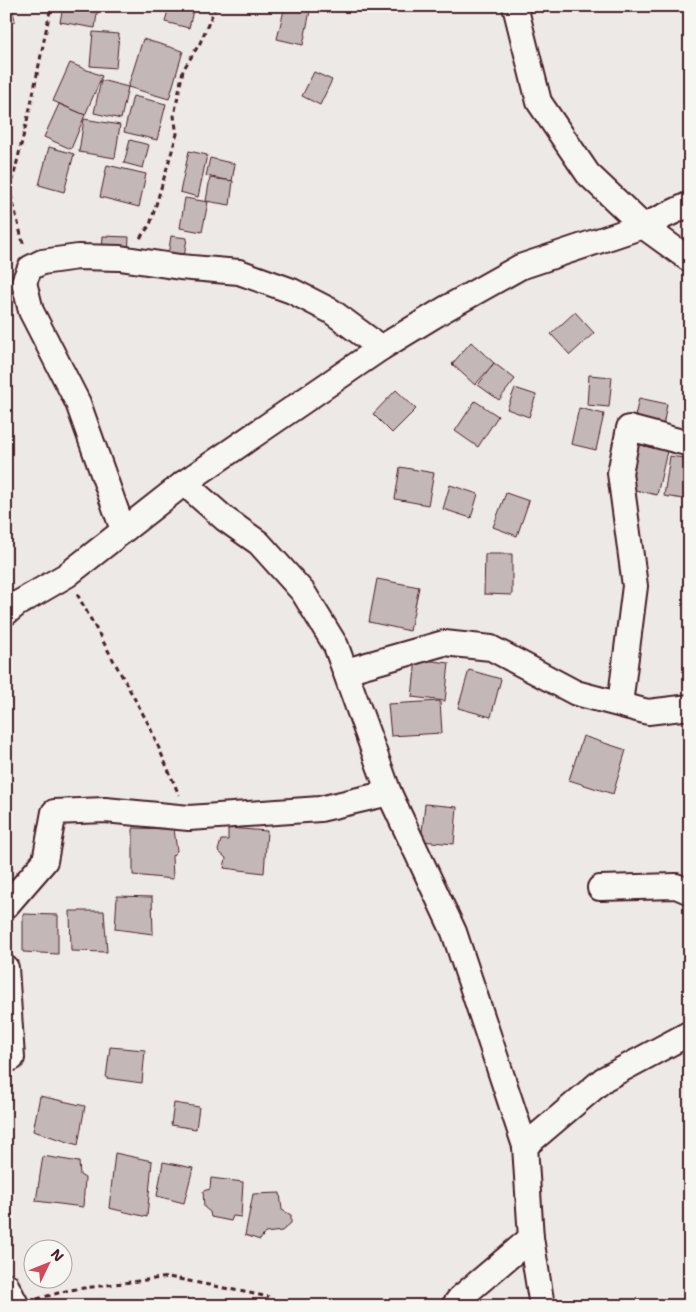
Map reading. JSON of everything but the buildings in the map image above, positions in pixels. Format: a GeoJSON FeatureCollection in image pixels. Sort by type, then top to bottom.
{"type":"FeatureCollection","features":[{"type":"Feature","properties":{"kind":"street"},"geometry":{"type":"LineString","coordinates":[[515,6],[539,102],[588,174],[644,226],[690,260]]}},
{"type":"Feature","properties":{"kind":"street"},"geometry":{"type":"LineString","coordinates":[[6,614],[18,604],[67,575],[184,483],[381,348],[445,309],[520,267],[644,226],[690,204]]}},
{"type":"Feature","properties":{"kind":"street"},"geometry":{"type":"LineString","coordinates":[[6,298],[42,262],[78,257],[120,258],[180,267],[239,272],[292,291],[331,311],[381,348]]}},
{"type":"Feature","properties":{"kind":"street"},"geometry":{"type":"LineString","coordinates":[[27,275],[31,311],[78,403],[123,530]]}},
{"type":"Feature","properties":{"kind":"street"},"geometry":{"type":"LineString","coordinates":[[620,704],[635,586],[620,473],[629,428],[690,444]]}},
{"type":"Feature","properties":{"kind":"street"},"geometry":{"type":"LineString","coordinates":[[184,483],[225,519],[259,543],[303,592],[336,646],[389,793],[454,932],[525,1146],[531,1238],[542,1306]]}},
{"type":"Feature","properties":{"kind":"street"},"geometry":{"type":"LineString","coordinates":[[346,671],[444,643],[491,648],[576,693],[648,712],[690,707]]}},
{"type":"Feature","properties":{"kind":"street"},"geometry":{"type":"LineString","coordinates":[[6,906],[46,861],[54,812],[105,810],[189,818],[320,809],[389,793]]}},
{"type":"Feature","properties":{"kind":"street"},"geometry":{"type":"LineString","coordinates":[[600,888],[676,886],[690,892]]}},
{"type":"Feature","properties":{"kind":"street"},"geometry":{"type":"LineString","coordinates":[[6,968],[12,1058]]}},
{"type":"Feature","properties":{"kind":"street"},"geometry":{"type":"LineString","coordinates":[[525,1146],[604,1079],[690,1033]]}},
{"type":"Feature","properties":{"kind":"street"},"geometry":{"type":"LineString","coordinates":[[454,1306],[460,1298],[531,1238]]}},
{"type":"Feature","properties":{"kind":"path"},"geometry":{"type":"LineString","coordinates":[[27,275],[8,190],[31,104],[51,6]]}},
{"type":"Feature","properties":{"kind":"path"},"geometry":{"type":"LineString","coordinates":[[120,258],[150,226],[177,134],[174,116],[183,70],[200,43],[216,6]]}},
{"type":"Feature","properties":{"kind":"path"},"geometry":{"type":"LineString","coordinates":[[67,575],[149,725],[189,818]]}},
{"type":"Feature","properties":{"kind":"path"},"geometry":{"type":"LineString","coordinates":[[13,1299],[170,1278],[269,1297]]}}]}
